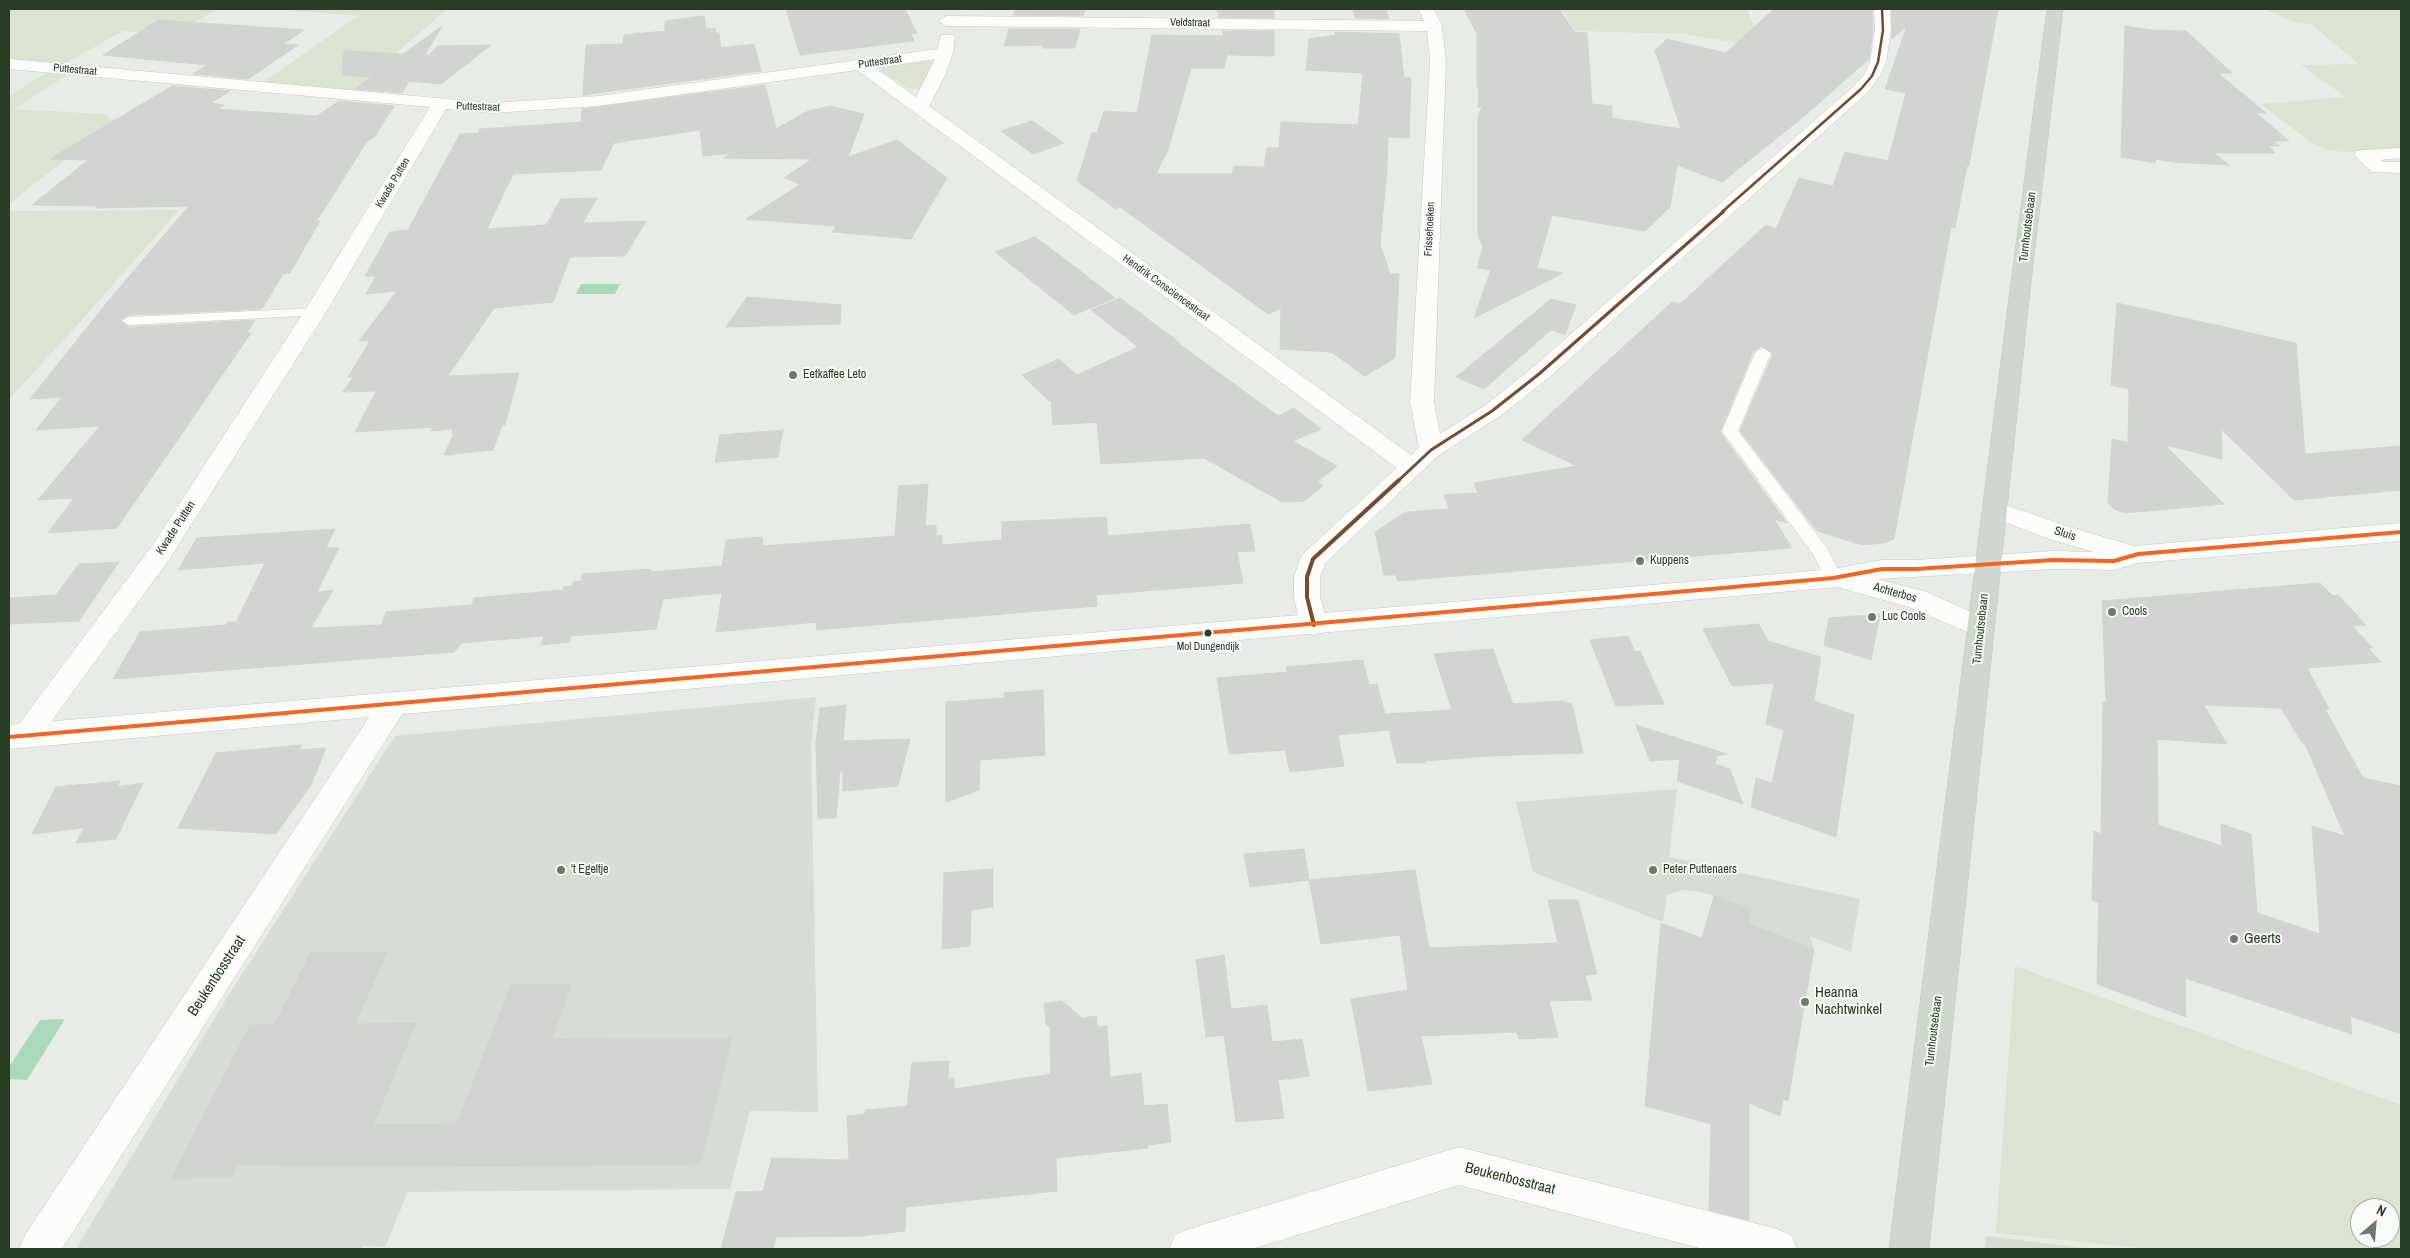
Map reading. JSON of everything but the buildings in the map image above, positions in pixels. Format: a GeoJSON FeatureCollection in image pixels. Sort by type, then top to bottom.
{"type":"FeatureCollection","features":[{"type":"Feature","properties":{"kind":"main road","name":"Turnhoutsebaan"},"geometry":{"type":"LineString","coordinates":[[1909,1249],[2055,9]]}},
{"type":"Feature","properties":{"kind":"street","name":"Frissehoeken"},"geometry":{"type":"LineString","coordinates":[[1425,9],[1434,26],[1438,61],[1422,402],[1431,450]]}},
{"type":"Feature","properties":{"kind":"street"},"geometry":{"type":"LineString","coordinates":[[1314,625],[1307,597],[1307,577],[1312,559],[1431,450],[1492,411],[1539,374],[1861,89],[1872,76],[1878,62],[1884,30],[1882,9]]}},
{"type":"Feature","properties":{"kind":"street","name":"Veldstraat"},"geometry":{"type":"LineString","coordinates":[[942,15],[1434,26]]}},
{"type":"Feature","properties":{"kind":"street"},"geometry":{"type":"LineString","coordinates":[[919,108],[937,76],[945,53],[949,29],[942,15]]}},
{"type":"Feature","properties":{"kind":"street","name":"Puttestraat"},"geometry":{"type":"LineString","coordinates":[[9,64],[440,105],[492,108],[598,101],[945,53]]}},
{"type":"Feature","properties":{"kind":"street","name":"Hendrik Consciencestraat"},"geometry":{"type":"LineString","coordinates":[[861,65],[1413,468]]}},
{"type":"Feature","properties":{"kind":"street","name":"Kwade Putten"},"geometry":{"type":"LineString","coordinates":[[17,736],[161,552],[315,312],[440,105]]}},
{"type":"Feature","properties":{"kind":"street"},"geometry":{"type":"LineString","coordinates":[[2401,153],[2363,155],[2380,168],[2401,166]]}},
{"type":"Feature","properties":{"kind":"street","name":"Sluis"},"geometry":{"type":"LineString","coordinates":[[1995,509],[2058,533],[2138,554]]}},
{"type":"Feature","properties":{"kind":"street","name":"Sluis"},"geometry":{"type":"LineString","coordinates":[[1988,566],[2053,560],[2114,561],[2138,554],[2401,532]]}},
{"type":"Feature","properties":{"kind":"street","name":"Achterbos"},"geometry":{"type":"LineString","coordinates":[[17,736],[1314,625],[1833,578],[1882,569],[1988,566]]}},
{"type":"Feature","properties":{"kind":"street","name":"Achterbos"},"geometry":{"type":"LineString","coordinates":[[1833,578],[1917,599],[1981,628]]}},
{"type":"Feature","properties":{"kind":"street","name":"Beukenbosstraat"},"geometry":{"type":"LineString","coordinates":[[39,1249],[394,703]]}},
{"type":"Feature","properties":{"kind":"street","name":"Beukenbosstraat"},"geometry":{"type":"LineString","coordinates":[[1189,1249],[1458,1166],[1777,1249]]}},
{"type":"Feature","properties":{"kind":"lane"},"geometry":{"type":"LineString","coordinates":[[129,321],[315,312]]}},
{"type":"Feature","properties":{"kind":"lane"},"geometry":{"type":"LineString","coordinates":[[1763,354],[1730,430],[1820,552],[1833,578]]}},
{"type":"Feature","properties":{"kind":"shaded area"},"geometry":{"type":"Polygon","coordinates":[[[9,9],[218,9],[173,35],[123,31],[64,64],[9,59],[9,9]]]}},
{"type":"Feature","properties":{"kind":"shaded area"},"geometry":{"type":"Polygon","coordinates":[[[271,9],[447,9],[354,90],[263,82],[358,16],[271,9]]]}},
{"type":"Feature","properties":{"kind":"shaded area"},"geometry":{"type":"Polygon","coordinates":[[[1561,9],[1747,9],[1762,47],[1684,34],[1576,31],[1561,9]]]}},
{"type":"Feature","properties":{"kind":"shaded area"},"geometry":{"type":"Polygon","coordinates":[[[2264,9],[2401,9],[2401,149],[2342,152],[2325,149],[2309,141],[2261,104],[2346,97],[2301,65],[2359,64],[2311,24],[2297,23],[2264,9]]]}},
{"type":"Feature","properties":{"kind":"shaded area"},"geometry":{"type":"Polygon","coordinates":[[[927,59],[934,63],[923,86],[919,89],[907,88],[881,71],[881,68],[886,66],[927,59]]]}},
{"type":"Feature","properties":{"kind":"shaded area"},"geometry":{"type":"Polygon","coordinates":[[[46,73],[67,75],[14,109],[104,114],[114,121],[9,204],[9,96],[46,73]]]}},
{"type":"Feature","properties":{"kind":"shaded area"},"geometry":{"type":"Polygon","coordinates":[[[179,210],[72,331],[9,399],[9,211],[179,210]]]}},
{"type":"Feature","properties":{"kind":"shaded area"},"geometry":{"type":"Polygon","coordinates":[[[581,284],[620,284],[615,294],[576,294],[581,284]]]}},
{"type":"Feature","properties":{"kind":"shaded area","name":"'t Egeltje"},"geometry":{"type":"Polygon","coordinates":[[[816,697],[811,744],[818,1112],[750,1111],[730,1189],[408,1192],[385,1247],[363,1246],[362,1249],[76,1249],[228,996],[395,736],[816,697]]]}},
{"type":"Feature","properties":{"kind":"shaded area"},"geometry":{"type":"Polygon","coordinates":[[[1677,789],[1669,857],[1860,899],[1851,952],[1810,936],[1814,949],[1749,924],[1714,896],[1696,891],[1681,890],[1667,895],[1663,922],[1533,872],[1516,802],[1677,789]]]}},
{"type":"Feature","properties":{"kind":"shaded area"},"geometry":{"type":"Polygon","coordinates":[[[2015,966],[2401,1105],[2401,1249],[2148,1249],[1996,1233],[2015,966]]]}},
{"type":"Feature","properties":{"kind":"shaded area"},"geometry":{"type":"Polygon","coordinates":[[[65,1019],[27,1080],[9,1079],[9,1067],[40,1020],[65,1019]]]}},
{"type":"Feature","properties":{"kind":"shaded area"},"geometry":{"type":"Polygon","coordinates":[[[1986,1236],[2093,1249],[1984,1249],[1986,1236]]]}},
{"type":"Feature","properties":{"kind":"transit line"},"geometry":{"type":"LineString","coordinates":[[1314,625],[1307,597],[1307,577],[1313,559],[1431,450],[1492,411],[1539,374],[1861,89],[1872,76],[1878,62],[1883,30],[1882,9]]}},
{"type":"Feature","properties":{"kind":"transit line"},"geometry":{"type":"LineString","coordinates":[[9,737],[1722,588],[1833,578],[1882,569],[1916,569],[2053,560],[2114,561],[2138,554],[2401,532]]}},
{"type":"Feature","properties":{"kind":"place","name":"Eetkaffee Leto"},"geometry":{"type":"Point","coordinates":[793,375]}},
{"type":"Feature","properties":{"kind":"place","name":"Kuppens"},"geometry":{"type":"Point","coordinates":[1640,561]}},
{"type":"Feature","properties":{"kind":"place","name":"Cools"},"geometry":{"type":"Point","coordinates":[2112,612]}},
{"type":"Feature","properties":{"kind":"place","name":"Luc Cools"},"geometry":{"type":"Point","coordinates":[1872,617]}},
{"type":"Feature","properties":{"kind":"place","name":"Mol Dungendijk"},"geometry":{"type":"Point","coordinates":[1208,633]}},
{"type":"Feature","properties":{"kind":"place","name":"'t Egeltje"},"geometry":{"type":"Point","coordinates":[561,870]}},
{"type":"Feature","properties":{"kind":"place","name":"Peter Puttenaers"},"geometry":{"type":"Point","coordinates":[1653,870]}},
{"type":"Feature","properties":{"kind":"place","name":"Geerts"},"geometry":{"type":"Point","coordinates":[2234,939]}},
{"type":"Feature","properties":{"kind":"place","name":"Heanna Nachtwinkel"},"geometry":{"type":"Point","coordinates":[1805,1002]}}]}
